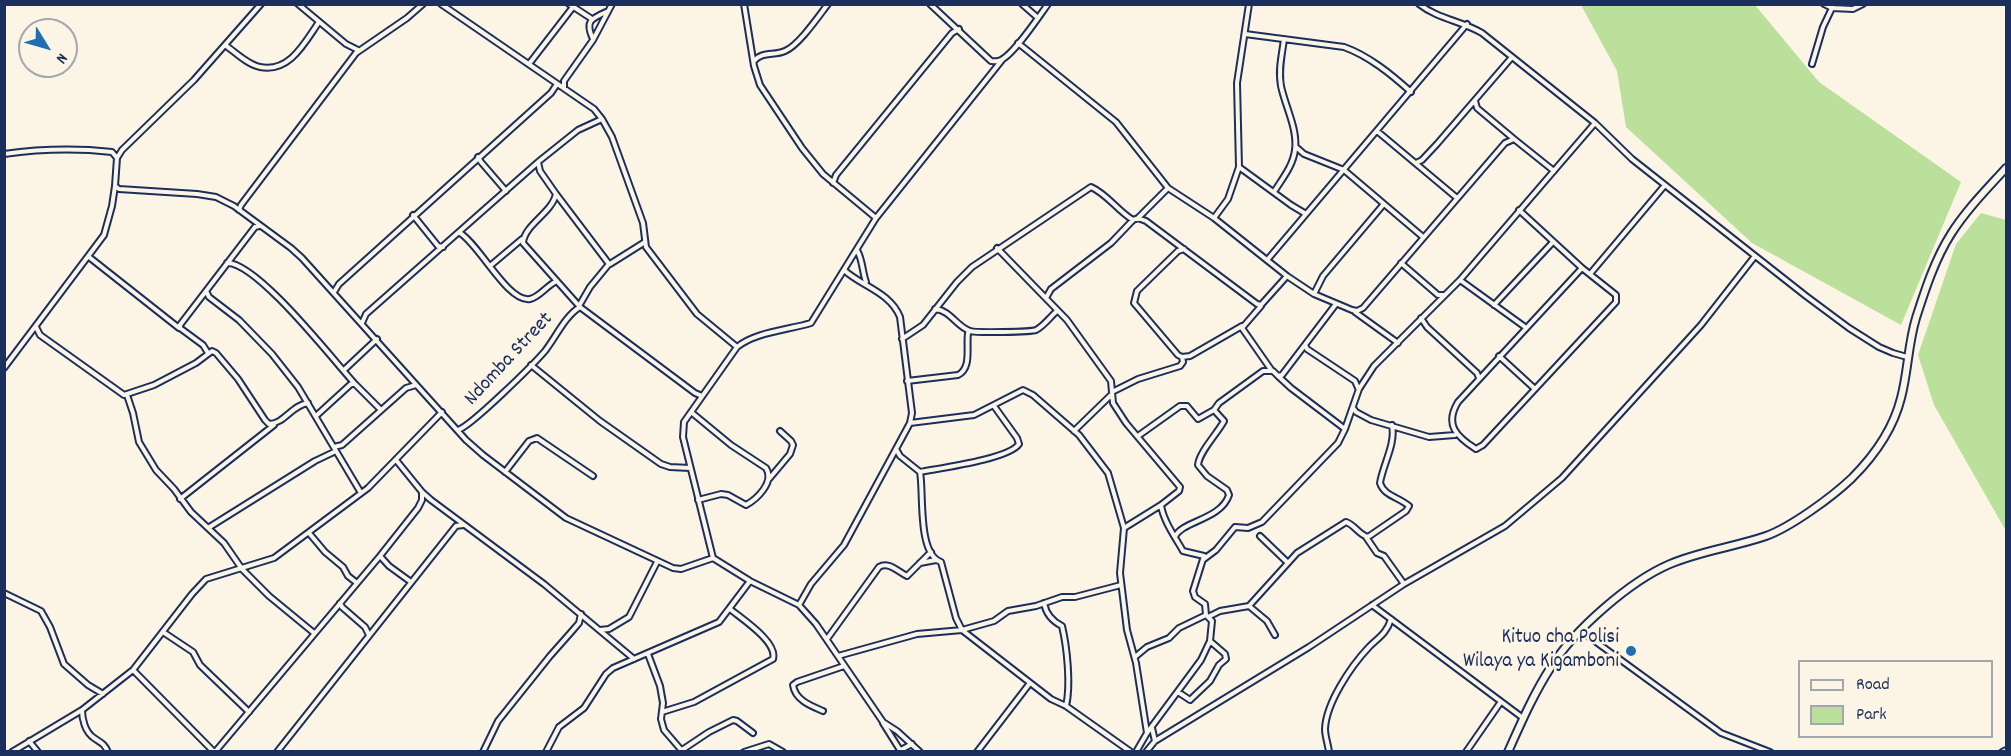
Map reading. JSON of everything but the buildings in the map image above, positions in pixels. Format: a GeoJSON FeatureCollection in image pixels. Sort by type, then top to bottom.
{"type":"FeatureCollection","features":[{"type":"Feature","properties":{"kind":"main road"},"geometry":{"type":"LineString","coordinates":[[1508,752],[1552,665],[1581,631],[1624,592],[1655,571],[1691,556],[1768,536],[1785,527],[1835,492],[1874,454],[1888,433],[1902,397],[1907,357],[1916,319],[1943,247],[1961,220],[2007,168]]}},
{"type":"Feature","properties":{"kind":"street"},"geometry":{"type":"LineString","coordinates":[[5,368],[104,235],[108,227],[115,186],[117,158],[122,150],[194,80],[261,4]]}},
{"type":"Feature","properties":{"kind":"street"},"geometry":{"type":"LineString","coordinates":[[298,4],[318,22],[358,51]]}},
{"type":"Feature","properties":{"kind":"street"},"geometry":{"type":"LineString","coordinates":[[239,210],[358,51],[407,18],[423,4]]}},
{"type":"Feature","properties":{"kind":"street"},"geometry":{"type":"LineString","coordinates":[[443,6],[452,4],[453,13]]}},
{"type":"Feature","properties":{"kind":"street"},"geometry":{"type":"LineString","coordinates":[[564,88],[564,81],[593,40],[612,4]]}},
{"type":"Feature","properties":{"kind":"street"},"geometry":{"type":"LineString","coordinates":[[744,4],[760,85],[802,148],[823,174],[876,219]]}},
{"type":"Feature","properties":{"kind":"street"},"geometry":{"type":"LineString","coordinates":[[754,61],[760,55],[785,51],[792,46],[828,4]]}},
{"type":"Feature","properties":{"kind":"street"},"geometry":{"type":"LineString","coordinates":[[930,4],[991,61],[992,71]]}},
{"type":"Feature","properties":{"kind":"street"},"geometry":{"type":"LineString","coordinates":[[1022,4],[1038,18]]}},
{"type":"Feature","properties":{"kind":"street"},"geometry":{"type":"LineString","coordinates":[[912,744],[899,751],[883,722],[827,639],[799,605],[750,581],[713,558],[682,431],[684,422],[737,347],[750,339],[810,323],[876,219],[992,71],[1018,43],[1048,4]]}},
{"type":"Feature","properties":{"kind":"street"},"geometry":{"type":"LineString","coordinates":[[1214,218],[1228,199],[1239,167],[1236,96],[1250,4]]}},
{"type":"Feature","properties":{"kind":"street"},"geometry":{"type":"LineString","coordinates":[[1419,4],[1442,18],[1467,24],[1482,33],[1595,123],[1632,159],[1849,328],[1879,347],[1907,357]]}},
{"type":"Feature","properties":{"kind":"street"},"geometry":{"type":"LineString","coordinates":[[1824,4],[1853,9],[1863,4]]}},
{"type":"Feature","properties":{"kind":"street"},"geometry":{"type":"LineString","coordinates":[[443,6],[594,109],[612,137],[643,223],[646,247],[697,314],[737,347]]}},
{"type":"Feature","properties":{"kind":"street"},"geometry":{"type":"LineString","coordinates":[[529,64],[571,6],[592,19]]}},
{"type":"Feature","properties":{"kind":"street"},"geometry":{"type":"LineString","coordinates":[[1812,64],[1832,6]]}},
{"type":"Feature","properties":{"kind":"street"},"geometry":{"type":"LineString","coordinates":[[593,40],[588,29],[592,19],[608,12]]}},
{"type":"Feature","properties":{"kind":"street"},"geometry":{"type":"LineString","coordinates":[[225,45],[258,67],[281,66],[290,61],[318,22]]}},
{"type":"Feature","properties":{"kind":"street"},"geometry":{"type":"LineString","coordinates":[[1268,259],[1467,24]]}},
{"type":"Feature","properties":{"kind":"street"},"geometry":{"type":"LineString","coordinates":[[833,183],[836,175],[952,33],[959,29]]}},
{"type":"Feature","properties":{"kind":"street"},"geometry":{"type":"LineString","coordinates":[[1245,34],[1344,47],[1357,52],[1411,92]]}},
{"type":"Feature","properties":{"kind":"street"},"geometry":{"type":"LineString","coordinates":[[1274,192],[1286,173],[1296,147],[1281,85],[1280,65],[1284,39]]}},
{"type":"Feature","properties":{"kind":"street"},"geometry":{"type":"LineString","coordinates":[[1018,43],[1116,122],[1168,188],[1214,218],[1287,276],[1314,294],[1357,311],[1363,308],[1505,143],[1514,139]]}},
{"type":"Feature","properties":{"kind":"street"},"geometry":{"type":"LineString","coordinates":[[1416,163],[1422,160],[1470,107],[1512,57]]}},
{"type":"Feature","properties":{"kind":"street"},"geometry":{"type":"LineString","coordinates":[[991,61],[1002,60]]}},
{"type":"Feature","properties":{"kind":"street"},"geometry":{"type":"LineString","coordinates":[[334,292],[339,284],[413,215],[551,93],[557,84]]}},
{"type":"Feature","properties":{"kind":"street"},"geometry":{"type":"LineString","coordinates":[[1475,100],[1477,108]]}},
{"type":"Feature","properties":{"kind":"street"},"geometry":{"type":"LineString","coordinates":[[1470,107],[1477,108],[1554,171]]}},
{"type":"Feature","properties":{"kind":"street"},"geometry":{"type":"LineString","coordinates":[[362,323],[366,314],[538,162],[578,130],[602,119]]}},
{"type":"Feature","properties":{"kind":"street"},"geometry":{"type":"LineString","coordinates":[[1136,752],[1147,733],[1201,660],[1210,641],[1212,621],[1205,604],[1195,597],[1193,591],[1204,559],[1216,550],[1235,526],[1254,527],[1269,515],[1338,443],[1359,389],[1374,366],[1460,280],[1595,123]]}},
{"type":"Feature","properties":{"kind":"street"},"geometry":{"type":"LineString","coordinates":[[1377,131],[1456,198]]}},
{"type":"Feature","properties":{"kind":"street"},"geometry":{"type":"LineString","coordinates":[[1296,147],[1304,154],[1344,170],[1423,237]]}},
{"type":"Feature","properties":{"kind":"street"},"geometry":{"type":"LineString","coordinates":[[4,154],[44,149],[111,152],[122,150]]}},
{"type":"Feature","properties":{"kind":"street"},"geometry":{"type":"LineString","coordinates":[[111,152],[115,153],[117,158]]}},
{"type":"Feature","properties":{"kind":"street"},"geometry":{"type":"LineString","coordinates":[[478,156],[506,191]]}},
{"type":"Feature","properties":{"kind":"street"},"geometry":{"type":"LineString","coordinates":[[1420,168],[1422,160]]}},
{"type":"Feature","properties":{"kind":"street"},"geometry":{"type":"LineString","coordinates":[[538,162],[540,171],[556,194],[609,264],[645,242]]}},
{"type":"Feature","properties":{"kind":"street"},"geometry":{"type":"LineString","coordinates":[[1239,167],[1307,214]]}},
{"type":"Feature","properties":{"kind":"street"},"geometry":{"type":"LineString","coordinates":[[1337,169],[1340,175]]}},
{"type":"Feature","properties":{"kind":"street"},"geometry":{"type":"LineString","coordinates":[[530,170],[540,171]]}},
{"type":"Feature","properties":{"kind":"street"},"geometry":{"type":"LineString","coordinates":[[1590,273],[1666,185]]}},
{"type":"Feature","properties":{"kind":"street"},"geometry":{"type":"LineString","coordinates":[[115,186],[126,191],[216,197],[239,210],[291,248],[483,455],[566,518],[673,568],[681,569],[713,558]]}},
{"type":"Feature","properties":{"kind":"street"},"geometry":{"type":"LineString","coordinates":[[902,339],[923,325],[972,267],[997,248],[1091,187],[1100,192],[1121,213],[1146,221],[1252,301],[1261,305]]}},
{"type":"Feature","properties":{"kind":"street"},"geometry":{"type":"LineString","coordinates":[[1046,298],[1052,289],[1111,243],[1168,188]]}},
{"type":"Feature","properties":{"kind":"street"},"geometry":{"type":"LineString","coordinates":[[490,266],[523,239],[552,205],[556,194]]}},
{"type":"Feature","properties":{"kind":"street"},"geometry":{"type":"LineString","coordinates":[[1314,294],[1323,276],[1383,205]]}},
{"type":"Feature","properties":{"kind":"street"},"geometry":{"type":"LineString","coordinates":[[1353,408],[1362,416],[1429,437],[1456,435],[1479,448],[1523,405],[1535,389],[1616,302],[1616,295],[1581,268],[1519,210]]}},
{"type":"Feature","properties":{"kind":"street"},"geometry":{"type":"LineString","coordinates":[[413,215],[438,246],[444,247]]}},
{"type":"Feature","properties":{"kind":"street"},"geometry":{"type":"LineString","coordinates":[[180,328],[182,322],[255,227],[260,226]]}},
{"type":"Feature","properties":{"kind":"street"},"geometry":{"type":"LineString","coordinates":[[459,233],[469,240],[507,287],[521,298],[533,298],[557,281]]}},
{"type":"Feature","properties":{"kind":"street"},"geometry":{"type":"LineString","coordinates":[[523,239],[526,247],[580,306],[702,396]]}},
{"type":"Feature","properties":{"kind":"street"},"geometry":{"type":"LineString","coordinates":[[1494,305],[1553,242]]}},
{"type":"Feature","properties":{"kind":"street"},"geometry":{"type":"LineString","coordinates":[[1176,243],[1178,251]]}},
{"type":"Feature","properties":{"kind":"street"},"geometry":{"type":"LineString","coordinates":[[997,248],[1067,320],[1111,381],[1113,404],[1180,487],[1179,491],[1161,505],[1124,528]]}},
{"type":"Feature","properties":{"kind":"street"},"geometry":{"type":"LineString","coordinates":[[856,249],[863,264],[866,283]]}},
{"type":"Feature","properties":{"kind":"street"},"geometry":{"type":"LineString","coordinates":[[1074,431],[1112,393],[1138,379],[1180,366],[1183,362],[1182,357],[1151,325],[1134,303],[1134,299],[1137,291],[1178,251],[1184,249]]}},
{"type":"Feature","properties":{"kind":"street"},"geometry":{"type":"LineString","coordinates":[[1146,752],[1155,741],[1309,647],[1404,584],[1505,526],[1562,478],[1701,325],[1755,256]]}},
{"type":"Feature","properties":{"kind":"street"},"geometry":{"type":"LineString","coordinates":[[88,257],[203,345],[208,353]]}},
{"type":"Feature","properties":{"kind":"street"},"geometry":{"type":"LineString","coordinates":[[227,263],[241,268],[278,295],[355,384],[380,409]]}},
{"type":"Feature","properties":{"kind":"street","name":"Ndomba Street"},"geometry":{"type":"LineString","coordinates":[[458,430],[472,422],[545,351],[609,264]]}},
{"type":"Feature","properties":{"kind":"street"},"geometry":{"type":"LineString","coordinates":[[1401,264],[1438,295],[1443,296]]}},
{"type":"Feature","properties":{"kind":"street"},"geometry":{"type":"LineString","coordinates":[[1456,435],[1453,428],[1455,406],[1581,268]]}},
{"type":"Feature","properties":{"kind":"street"},"geometry":{"type":"LineString","coordinates":[[799,605],[812,584],[844,545],[910,423],[912,413],[898,311],[875,289],[845,272],[844,269]]}},
{"type":"Feature","properties":{"kind":"street"},"geometry":{"type":"LineString","coordinates":[[1182,357],[1190,356],[1242,326],[1287,276]]}},
{"type":"Feature","properties":{"kind":"street"},"geometry":{"type":"LineString","coordinates":[[1460,280],[1525,327]]}},
{"type":"Feature","properties":{"kind":"street"},"geometry":{"type":"LineString","coordinates":[[206,291],[209,297],[239,320],[272,354],[298,387],[361,493]]}},
{"type":"Feature","properties":{"kind":"street"},"geometry":{"type":"LineString","coordinates":[[1278,376],[1282,375],[1336,304]]}},
{"type":"Feature","properties":{"kind":"street"},"geometry":{"type":"LineString","coordinates":[[935,309],[942,310],[970,332],[1033,331],[1041,327],[1057,310]]}},
{"type":"Feature","properties":{"kind":"street"},"geometry":{"type":"LineString","coordinates":[[1352,310],[1398,343]]}},
{"type":"Feature","properties":{"kind":"street"},"geometry":{"type":"LineString","coordinates":[[1421,318],[1427,327],[1481,376]]}},
{"type":"Feature","properties":{"kind":"street"},"geometry":{"type":"LineString","coordinates":[[1242,326],[1244,334],[1273,371],[1291,388],[1345,429]]}},
{"type":"Feature","properties":{"kind":"street"},"geometry":{"type":"LineString","coordinates":[[36,327],[40,335],[127,395],[134,413],[139,442],[147,458],[180,499],[224,543],[242,568],[269,596],[314,633]]}},
{"type":"Feature","properties":{"kind":"street"},"geometry":{"type":"LineString","coordinates":[[907,381],[963,373],[967,366],[967,340],[970,332]]}},
{"type":"Feature","properties":{"kind":"street"},"geometry":{"type":"LineString","coordinates":[[344,370],[377,339]]}},
{"type":"Feature","properties":{"kind":"street"},"geometry":{"type":"LineString","coordinates":[[1305,344],[1307,349],[1355,381],[1359,389]]}},
{"type":"Feature","properties":{"kind":"street"},"geometry":{"type":"LineString","coordinates":[[127,395],[154,385],[196,363],[212,351],[238,379],[265,420],[269,424],[277,423]]}},
{"type":"Feature","properties":{"kind":"street"},"geometry":{"type":"LineString","coordinates":[[1499,356],[1535,389]]}},
{"type":"Feature","properties":{"kind":"street"},"geometry":{"type":"LineString","coordinates":[[531,365],[600,421],[661,464],[690,468]]}},
{"type":"Feature","properties":{"kind":"street"},"geometry":{"type":"LineString","coordinates":[[1138,436],[1180,406],[1187,406],[1198,419],[1214,410],[1219,403],[1263,372],[1273,371]]}},
{"type":"Feature","properties":{"kind":"street"},"geometry":{"type":"LineString","coordinates":[[1355,381],[1363,381]]}},
{"type":"Feature","properties":{"kind":"street"},"geometry":{"type":"LineString","coordinates":[[316,417],[348,386],[355,384]]}},
{"type":"Feature","properties":{"kind":"street"},"geometry":{"type":"LineString","coordinates":[[208,528],[342,445],[380,409],[406,388],[416,385]]}},
{"type":"Feature","properties":{"kind":"street"},"geometry":{"type":"LineString","coordinates":[[910,423],[974,415],[1015,393],[1027,391],[1079,435],[1104,466],[1124,528],[1119,573],[1127,630],[1135,657],[1147,733]]}},
{"type":"Feature","properties":{"kind":"street"},"geometry":{"type":"LineString","coordinates":[[180,499],[296,406],[308,403]]}},
{"type":"Feature","properties":{"kind":"street"},"geometry":{"type":"LineString","coordinates":[[920,472],[1002,455],[1016,449],[1019,441],[994,406]]}},
{"type":"Feature","properties":{"kind":"street"},"geometry":{"type":"LineString","coordinates":[[1175,537],[1180,530],[1210,516],[1228,499],[1227,490],[1207,476],[1198,465],[1199,458],[1224,421],[1214,410]]}},
{"type":"Feature","properties":{"kind":"street"},"geometry":{"type":"LineString","coordinates":[[12,752],[82,710],[133,670],[206,579],[274,558],[361,493],[442,412]]}},
{"type":"Feature","properties":{"kind":"street"},"geometry":{"type":"LineString","coordinates":[[691,412],[731,445],[766,468],[769,480]]}},
{"type":"Feature","properties":{"kind":"street"},"geometry":{"type":"LineString","coordinates":[[1366,537],[1402,514],[1409,506],[1388,494],[1381,487],[1381,477],[1390,452],[1392,425]]}},
{"type":"Feature","properties":{"kind":"street"},"geometry":{"type":"LineString","coordinates":[[1446,435],[1453,428]]}},
{"type":"Feature","properties":{"kind":"street"},"geometry":{"type":"LineString","coordinates":[[698,500],[721,494],[728,495],[746,506],[758,496],[790,454],[793,445],[780,431]]}},
{"type":"Feature","properties":{"kind":"street"},"geometry":{"type":"LineString","coordinates":[[506,472],[529,441],[537,438],[593,476]]}},
{"type":"Feature","properties":{"kind":"street"},"geometry":{"type":"LineString","coordinates":[[896,449],[900,456],[920,472],[922,518],[931,552],[936,560],[941,562],[956,618],[962,630],[1030,683],[1128,751]]}},
{"type":"Feature","properties":{"kind":"street"},"geometry":{"type":"LineString","coordinates":[[396,460],[431,500],[581,614],[634,659]]}},
{"type":"Feature","properties":{"kind":"street"},"geometry":{"type":"LineString","coordinates":[[133,670],[214,752],[380,556],[422,500],[422,492]]}},
{"type":"Feature","properties":{"kind":"street"},"geometry":{"type":"LineString","coordinates":[[422,500],[431,500]]}},
{"type":"Feature","properties":{"kind":"street"},"geometry":{"type":"LineString","coordinates":[[1161,505],[1183,551],[1203,555],[1204,559]]}},
{"type":"Feature","properties":{"kind":"street"},"geometry":{"type":"LineString","coordinates":[[277,752],[456,526],[456,519]]}},
{"type":"Feature","properties":{"kind":"street"},"geometry":{"type":"LineString","coordinates":[[1135,657],[1147,647],[1169,638],[1179,628],[1220,611],[1249,606],[1297,553],[1346,522],[1366,537],[1377,553],[1384,556],[1404,584]]}},
{"type":"Feature","properties":{"kind":"street"},"geometry":{"type":"LineString","coordinates":[[456,526],[464,525]]}},
{"type":"Feature","properties":{"kind":"street"},"geometry":{"type":"LineString","coordinates":[[309,533],[357,583]]}},
{"type":"Feature","properties":{"kind":"street"},"geometry":{"type":"LineString","coordinates":[[1260,536],[1287,562]]}},
{"type":"Feature","properties":{"kind":"street"},"geometry":{"type":"LineString","coordinates":[[827,639],[879,567],[890,566],[907,576],[931,552]]}},
{"type":"Feature","properties":{"kind":"street"},"geometry":{"type":"LineString","coordinates":[[380,556],[389,566],[411,582]]}},
{"type":"Feature","properties":{"kind":"street"},"geometry":{"type":"LineString","coordinates":[[919,564],[936,560]]}},
{"type":"Feature","properties":{"kind":"street"},"geometry":{"type":"LineString","coordinates":[[599,630],[609,629],[629,617],[657,562]]}},
{"type":"Feature","properties":{"kind":"street"},"geometry":{"type":"LineString","coordinates":[[546,751],[559,727],[584,708],[606,674],[623,662],[710,628],[719,622],[750,581]]}},
{"type":"Feature","properties":{"kind":"street"},"geometry":{"type":"LineString","coordinates":[[838,656],[917,634],[962,630],[994,621],[1005,612],[1121,585]]}},
{"type":"Feature","properties":{"kind":"street"},"geometry":{"type":"LineString","coordinates":[[4,593],[40,611],[50,627],[64,664],[88,685],[103,694]]}},
{"type":"Feature","properties":{"kind":"street"},"geometry":{"type":"LineString","coordinates":[[340,603],[365,627],[369,635]]}},
{"type":"Feature","properties":{"kind":"street"},"geometry":{"type":"LineString","coordinates":[[1044,603],[1046,611],[1055,622],[1062,626],[1066,643],[1068,696],[1066,706]]}},
{"type":"Feature","properties":{"kind":"street"},"geometry":{"type":"LineString","coordinates":[[1372,605],[1523,719]]}},
{"type":"Feature","properties":{"kind":"street"},"geometry":{"type":"LineString","coordinates":[[1249,606],[1267,621],[1275,635]]}},
{"type":"Feature","properties":{"kind":"street"},"geometry":{"type":"LineString","coordinates":[[663,712],[694,702],[773,659],[774,654],[770,644],[730,609]]}},
{"type":"Feature","properties":{"kind":"street"},"geometry":{"type":"LineString","coordinates":[[483,752],[498,721],[579,623],[581,614]]}},
{"type":"Feature","properties":{"kind":"street"},"geometry":{"type":"LineString","coordinates":[[1329,752],[1325,730],[1327,712],[1345,680],[1368,648],[1386,632],[1391,619]]}},
{"type":"Feature","properties":{"kind":"street"},"geometry":{"type":"LineString","coordinates":[[1581,631],[1721,733],[1770,752]]}},
{"type":"Feature","properties":{"kind":"street"},"geometry":{"type":"LineString","coordinates":[[163,632],[193,652],[200,665],[249,712]]}},
{"type":"Feature","properties":{"kind":"street"},"geometry":{"type":"LineString","coordinates":[[1178,692],[1190,700],[1210,681],[1219,665],[1226,659],[1225,654],[1210,641]]}},
{"type":"Feature","properties":{"kind":"street"},"geometry":{"type":"LineString","coordinates":[[648,654],[660,686],[663,712],[661,719],[664,730],[682,751],[709,732],[733,720],[753,733]]}},
{"type":"Feature","properties":{"kind":"street"},"geometry":{"type":"LineString","coordinates":[[823,711],[805,703],[796,694],[793,686],[797,682],[844,666]]}},
{"type":"Feature","properties":{"kind":"street"},"geometry":{"type":"LineString","coordinates":[[977,752],[1030,683]]}},
{"type":"Feature","properties":{"kind":"street"},"geometry":{"type":"LineString","coordinates":[[1466,752],[1500,702]]}},
{"type":"Feature","properties":{"kind":"street"},"geometry":{"type":"LineString","coordinates":[[82,710],[82,718],[90,734],[102,741],[108,752]]}},
{"type":"Feature","properties":{"kind":"street"},"geometry":{"type":"LineString","coordinates":[[883,722],[897,730],[920,752]]}},
{"type":"Feature","properties":{"kind":"street"},"geometry":{"type":"LineString","coordinates":[[1152,728],[1155,741]]}},
{"type":"Feature","properties":{"kind":"street"},"geometry":{"type":"LineString","coordinates":[[29,741],[38,752]]}},
{"type":"Feature","properties":{"kind":"street"},"geometry":{"type":"LineString","coordinates":[[744,752],[769,744],[783,752]]}},
{"type":"Feature","properties":{"kind":"street"},"geometry":{"type":"LineString","coordinates":[[2002,752],[2007,750]]}},
{"type":"Feature","properties":{"kind":"green space"},"geometry":{"type":"Polygon","coordinates":[[[1581,5],[1755,5],[1819,82],[1961,182],[1901,325],[1752,243],[1626,127],[1617,71],[1581,5]]]}},
{"type":"Feature","properties":{"kind":"green space"},"geometry":{"type":"Polygon","coordinates":[[[1981,213],[2006,220],[2006,531],[1934,405],[1918,355],[1956,244],[1981,213]]]}},
{"type":"Feature","properties":{"kind":"place","name":"Kituo cha Polisi Wilaya ya Kigamboni"},"geometry":{"type":"Point","coordinates":[1631,651]}}]}
